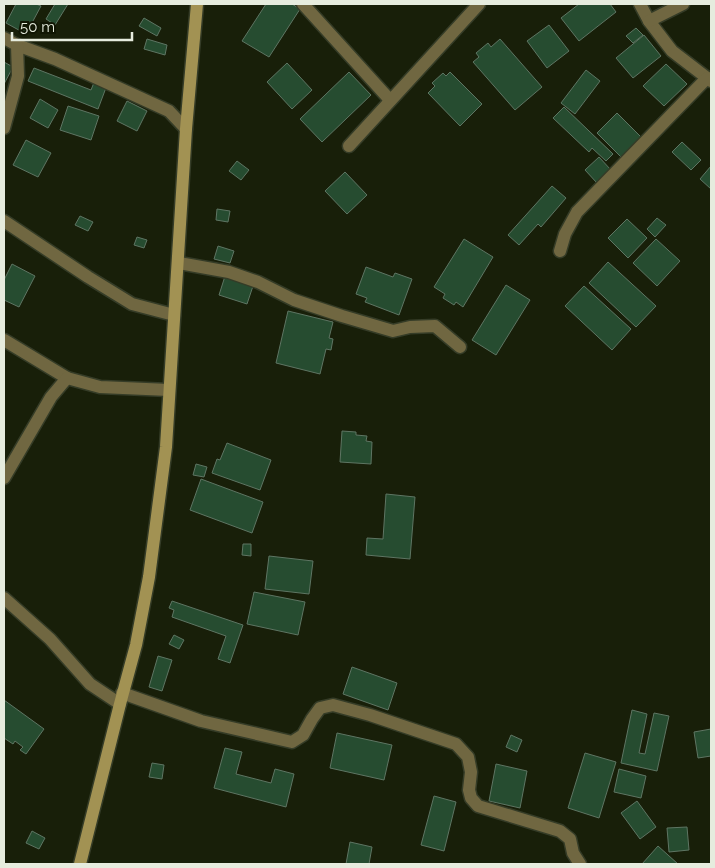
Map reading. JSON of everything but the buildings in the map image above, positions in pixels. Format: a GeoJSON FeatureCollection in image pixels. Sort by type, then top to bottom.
{"type":"FeatureCollection","features":[{"type":"Feature","properties":{"kind":"main road"},"geometry":{"type":"LineString","coordinates":[[80,864],[136,645],[149,577],[166,447],[186,129],[197,4]]}},
{"type":"Feature","properties":{"kind":"street"},"geometry":{"type":"LineString","coordinates":[[303,4],[390,100]]}},
{"type":"Feature","properties":{"kind":"street"},"geometry":{"type":"LineString","coordinates":[[349,146],[479,4]]}},
{"type":"Feature","properties":{"kind":"street"},"geometry":{"type":"LineString","coordinates":[[560,251],[565,234],[577,212],[709,79],[672,51],[649,20],[640,4]]}},
{"type":"Feature","properties":{"kind":"street"},"geometry":{"type":"LineString","coordinates":[[649,20],[683,4]]}},
{"type":"Feature","properties":{"kind":"street"},"geometry":{"type":"LineString","coordinates":[[4,38],[169,111],[186,129]]}},
{"type":"Feature","properties":{"kind":"street"},"geometry":{"type":"LineString","coordinates":[[4,128],[18,76],[17,45]]}},
{"type":"Feature","properties":{"kind":"street"},"geometry":{"type":"LineString","coordinates":[[4,220],[88,277],[132,304],[174,315]]}},
{"type":"Feature","properties":{"kind":"street"},"geometry":{"type":"LineString","coordinates":[[179,263],[229,272],[258,282],[294,300],[393,331],[410,327],[435,326],[460,347]]}},
{"type":"Feature","properties":{"kind":"street"},"geometry":{"type":"LineString","coordinates":[[4,340],[67,378],[100,387],[169,390]]}},
{"type":"Feature","properties":{"kind":"street"},"geometry":{"type":"LineString","coordinates":[[4,478],[51,397],[67,378]]}},
{"type":"Feature","properties":{"kind":"street"},"geometry":{"type":"LineString","coordinates":[[4,598],[50,639],[90,684],[121,699],[201,721],[292,742],[303,735],[320,708],[333,704],[456,744],[468,757],[471,772],[470,798],[478,806],[560,831],[570,839],[573,853],[580,864]]}}]}
